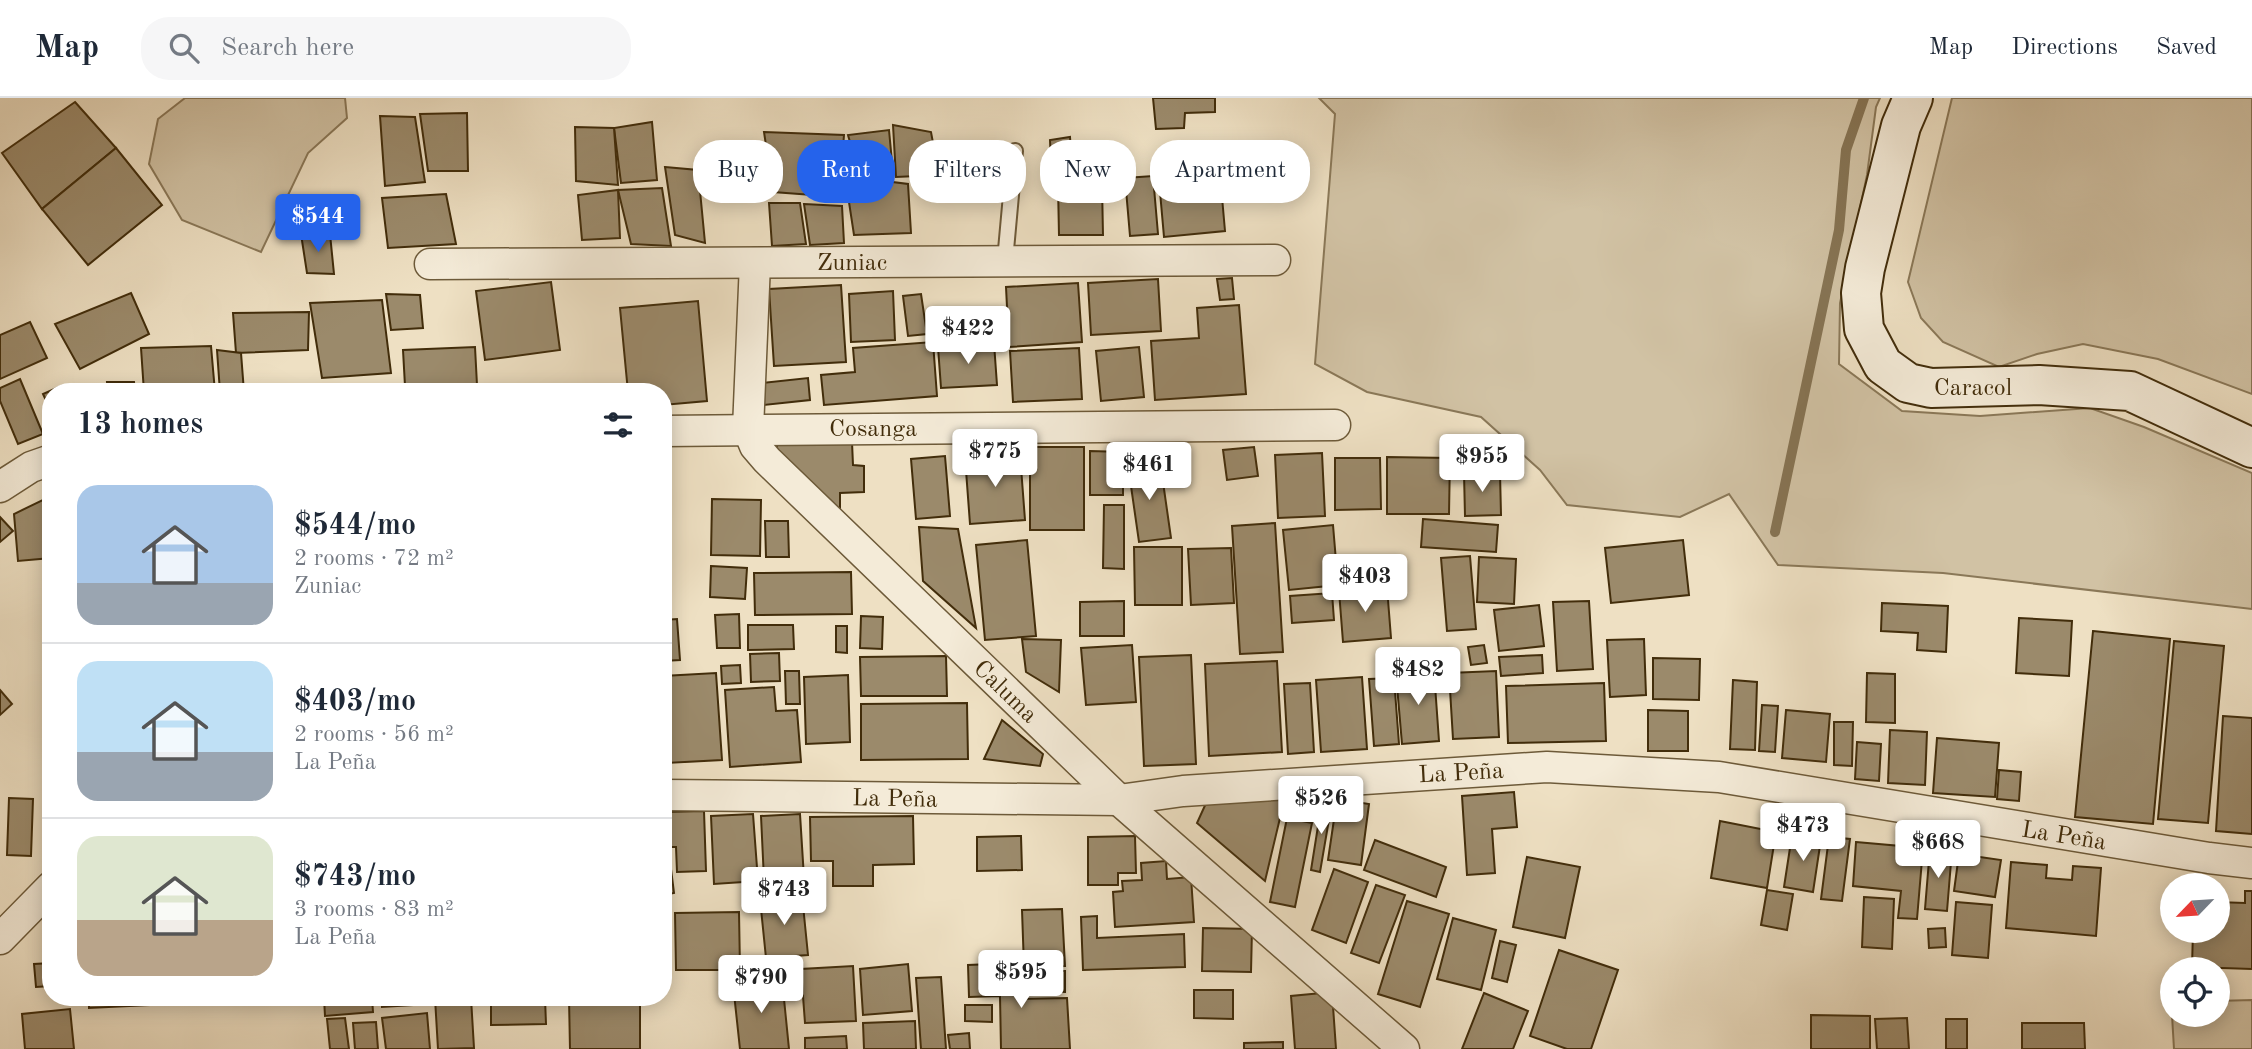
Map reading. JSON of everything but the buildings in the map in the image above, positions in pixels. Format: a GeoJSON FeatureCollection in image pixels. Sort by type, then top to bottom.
{"type":"FeatureCollection","features":[{"type":"Feature","properties":{"kind":"street","name":"Caracol"},"geometry":{"type":"LineString","coordinates":[[1913,98],[1901,126],[1861,293],[1864,330],[1883,365],[1908,383],[1931,388],[2039,385],[2130,391],[2252,448]]}},
{"type":"Feature","properties":{"kind":"street","name":"Zuniac"},"geometry":{"type":"LineString","coordinates":[[429,264],[1275,260]]}},
{"type":"Feature","properties":{"kind":"street"},"geometry":{"type":"LineString","coordinates":[[748,429],[755,263]]}},
{"type":"Feature","properties":{"kind":"street","name":"Cosanga"},"geometry":{"type":"LineString","coordinates":[[672,431],[1335,425]]}},
{"type":"Feature","properties":{"kind":"street","name":"Caluma"},"geometry":{"type":"LineString","coordinates":[[748,429],[755,446],[767,460],[1119,800],[1404,1049]]}},
{"type":"Feature","properties":{"kind":"street"},"geometry":{"type":"LineString","coordinates":[[0,487],[42,463]]}},
{"type":"Feature","properties":{"kind":"street","name":"La Peña"},"geometry":{"type":"LineString","coordinates":[[672,795],[1119,800],[1223,788],[1547,767],[1719,777],[2252,863]]}},
{"type":"Feature","properties":{"kind":"street"},"geometry":{"type":"LineString","coordinates":[[0,939],[42,896]]}},
{"type":"Feature","properties":{"kind":"lane"},"geometry":{"type":"LineString","coordinates":[[1005,261],[1010,203]]}},
{"type":"Feature","properties":{"kind":"shaded area"},"geometry":{"type":"Polygon","coordinates":[[[185,98],[345,98],[347,118],[308,153],[261,252],[182,220],[149,164],[158,119],[185,98]]]}},
{"type":"Feature","properties":{"kind":"shaded area"},"geometry":{"type":"Polygon","coordinates":[[[1319,98],[1880,98],[1876,107],[1867,175],[1840,303],[1839,364],[1902,411],[1980,416],[2090,408],[2144,427],[2252,473],[2252,609],[1943,573],[1778,565],[1729,494],[1680,517],[1567,505],[1540,470],[1481,417],[1367,392],[1315,364],[1335,114],[1319,98]]]}},
{"type":"Feature","properties":{"kind":"shaded area"},"geometry":{"type":"Polygon","coordinates":[[[1952,98],[2252,98],[2252,394],[2158,359],[2083,344],[2037,354],[1999,367],[1943,342],[1921,318],[1908,282],[1952,98]]]}},
{"type":"Feature","properties":{"kind":"shaded area"},"geometry":{"type":"Polygon","coordinates":[[[2252,1000],[2252,1049],[2174,1049],[2173,1027],[2230,1027],[2230,1001],[2252,1000]]]}},
{"type":"Feature","properties":{"kind":"waterway"},"geometry":{"type":"LineString","coordinates":[[1775,532],[1839,230],[1846,150],[1864,98]]}}]}
